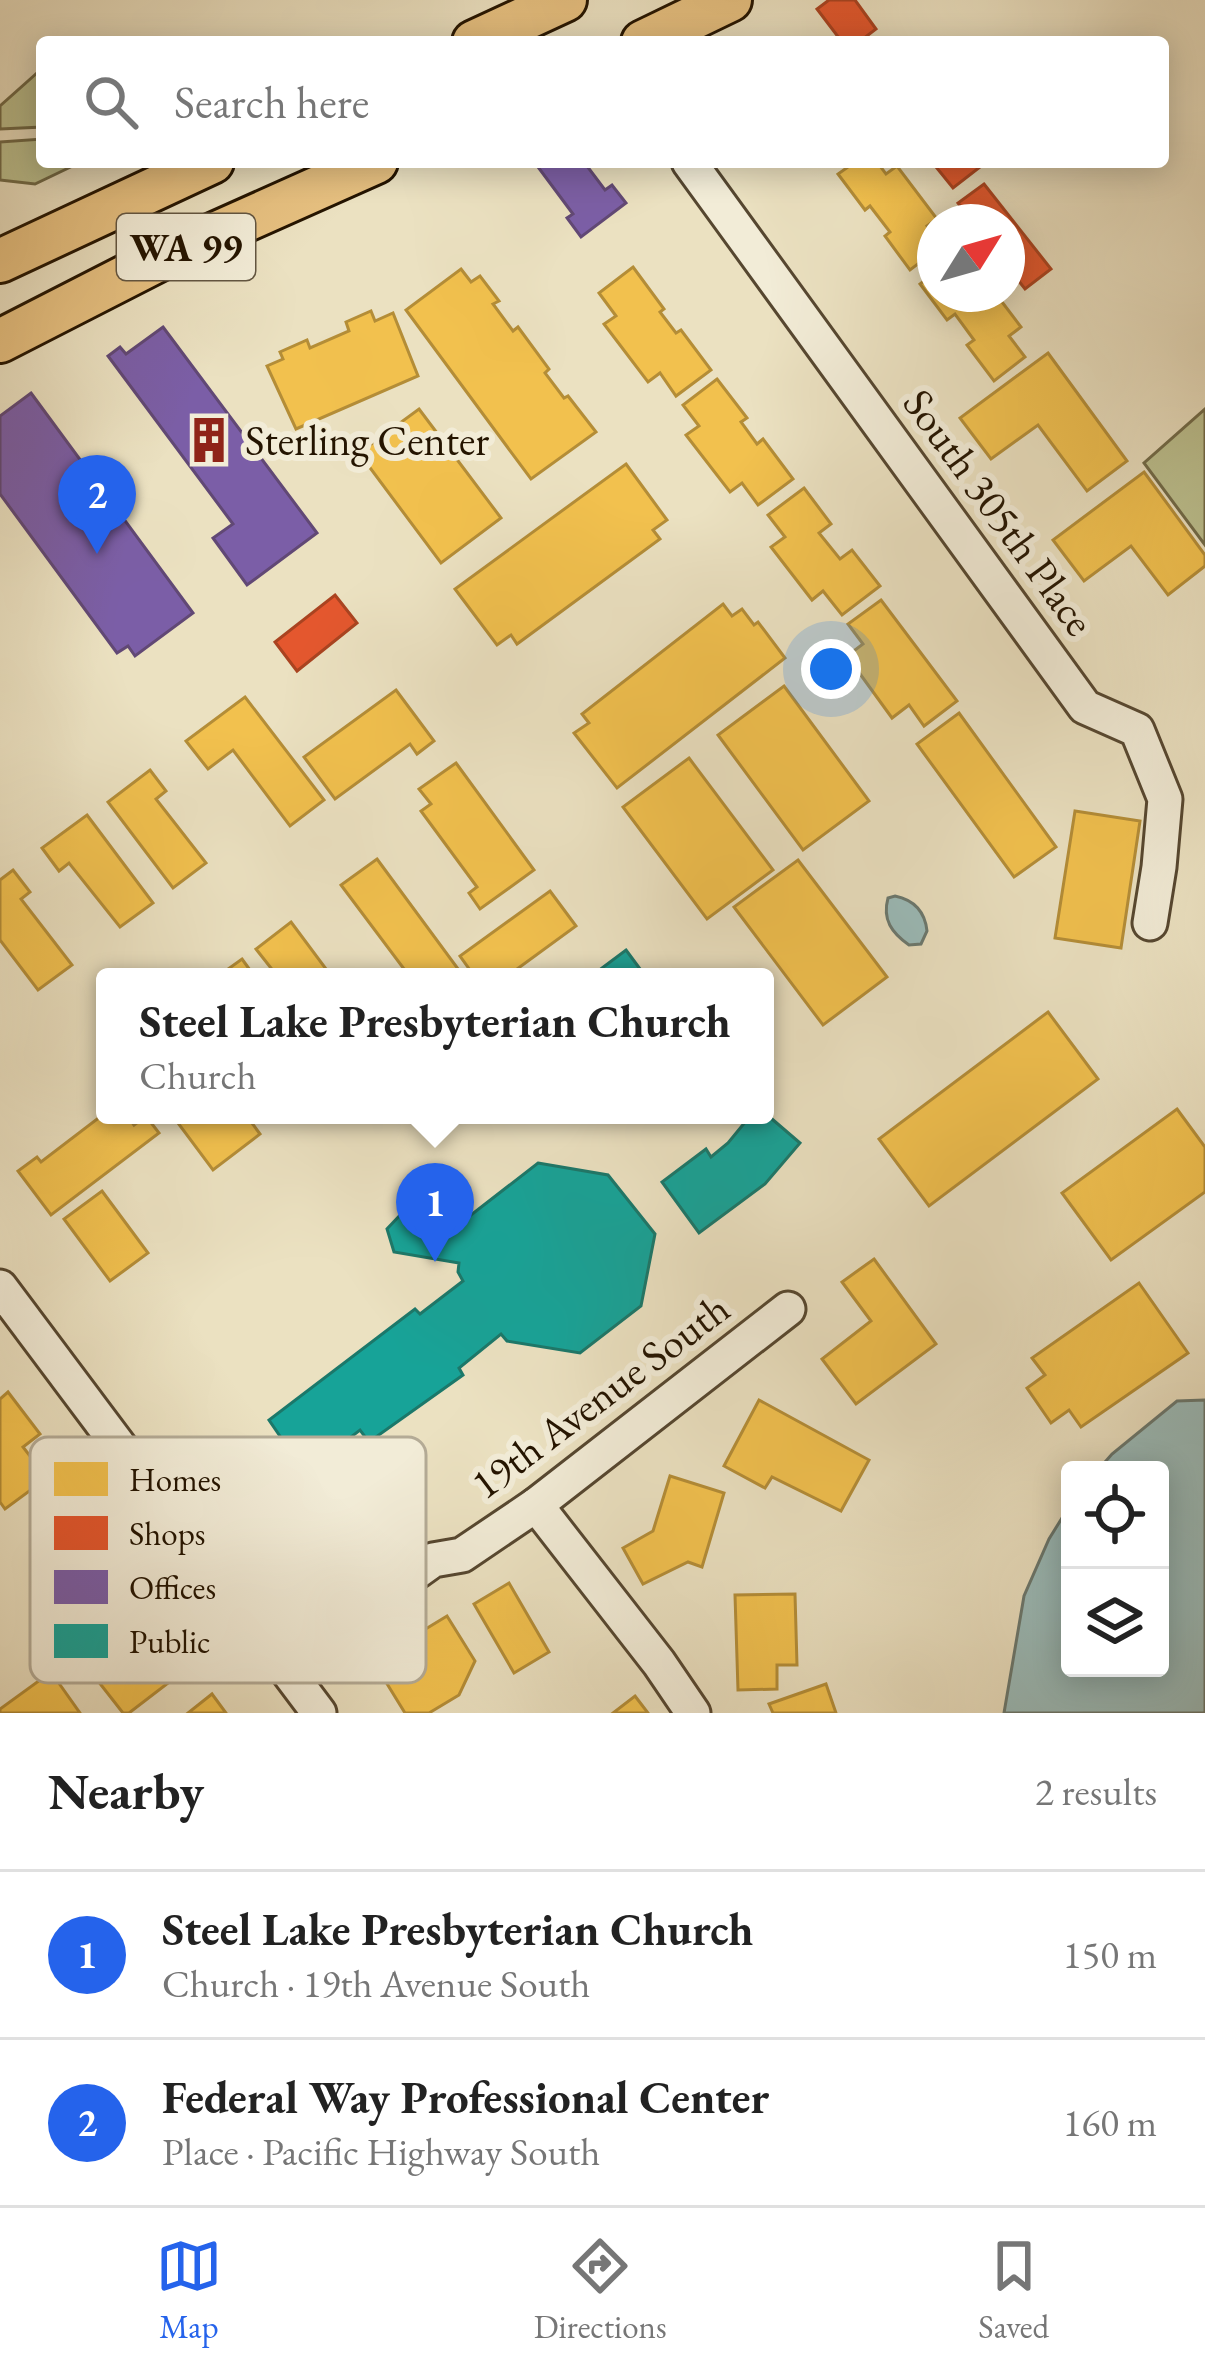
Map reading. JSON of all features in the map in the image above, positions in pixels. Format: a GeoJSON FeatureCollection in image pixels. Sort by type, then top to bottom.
{"type":"FeatureCollection","features":[{"type":"Feature","properties":{"kind":"main road"},"geometry":{"type":"LineString","coordinates":[[487,36],[565,0]]}},
{"type":"Feature","properties":{"kind":"main road"},"geometry":{"type":"LineString","coordinates":[[655,36],[730,0]]}},
{"type":"Feature","properties":{"kind":"main road","name":"WA 99"},"geometry":{"type":"LineString","coordinates":[[0,261],[199,168]]}},
{"type":"Feature","properties":{"kind":"main road","name":"WA 99"},"geometry":{"type":"LineString","coordinates":[[0,341],[168,255],[363,168]]}},
{"type":"Feature","properties":{"kind":"street","name":"South 305th Place"},"geometry":{"type":"LineString","coordinates":[[693,168],[1085,707],[1137,730],[1165,799],[1150,923]]}},
{"type":"Feature","properties":{"kind":"street"},"geometry":{"type":"LineString","coordinates":[[0,1286],[113,1437]]}},
{"type":"Feature","properties":{"kind":"street","name":"19th Avenue South"},"geometry":{"type":"LineString","coordinates":[[426,1565],[462,1555],[536,1505],[788,1309]]}},
{"type":"Feature","properties":{"kind":"street"},"geometry":{"type":"LineString","coordinates":[[536,1505],[693,1713]]}},
{"type":"Feature","properties":{"kind":"street"},"geometry":{"type":"LineString","coordinates":[[298,1683],[320,1713]]}},
{"type":"Feature","properties":{"kind":"green space"},"geometry":{"type":"Polygon","coordinates":[[[36,74],[36,127],[0,129],[0,106],[36,74]]]}},
{"type":"Feature","properties":{"kind":"green space"},"geometry":{"type":"Polygon","coordinates":[[[36,139],[36,168],[68,168],[35,184],[0,180],[0,142],[36,139]]]}},
{"type":"Feature","properties":{"kind":"green space"},"geometry":{"type":"Polygon","coordinates":[[[1205,409],[1205,545],[1144,463],[1205,409]]]}},
{"type":"Feature","properties":{"kind":"water"},"geometry":{"type":"Polygon","coordinates":[[[888,898],[908,900],[921,913],[927,931],[921,944],[909,945],[890,925],[886,906],[888,898]]]}},
{"type":"Feature","properties":{"kind":"water"},"geometry":{"type":"Polygon","coordinates":[[[1205,1400],[1205,1713],[1004,1713],[1024,1596],[1061,1520],[1061,1677],[1169,1677],[1169,1461],[1106,1461],[1177,1401],[1205,1400]]]}},
{"type":"Feature","properties":{"kind":"building: Homes"},"geometry":{"type":"Polygon","coordinates":[[[846,168],[882,168],[886,174],[899,168],[926,204],[917,204],[917,265],[910,270],[885,236],[890,232],[870,206],[865,210],[838,174],[846,168]]]}},
{"type":"Feature","properties":{"kind":"building: Homes"},"geometry":{"type":"Polygon","coordinates":[[[633,267],[664,309],[660,312],[676,333],[681,330],[711,370],[676,396],[660,373],[648,382],[604,324],[616,316],[599,293],[633,267]]]}},
{"type":"Feature","properties":{"kind":"building: Homes"},"geometry":{"type":"Polygon","coordinates":[[[461,269],[471,282],[480,276],[513,331],[518,327],[549,369],[545,373],[596,432],[531,479],[406,310],[461,269]]]}},
{"type":"Feature","properties":{"kind":"building: Homes"},"geometry":{"type":"Polygon","coordinates":[[[371,311],[375,321],[393,313],[418,376],[296,429],[267,366],[283,359],[280,352],[307,340],[310,348],[349,331],[346,322],[371,311]]]}},
{"type":"Feature","properties":{"kind":"building: Homes"},"geometry":{"type":"Polygon","coordinates":[[[941,312],[1010,312],[1021,327],[1009,336],[1025,357],[994,381],[967,345],[974,340],[955,314],[947,320],[941,312]]]}},
{"type":"Feature","properties":{"kind":"building: Homes"},"geometry":{"type":"Polygon","coordinates":[[[1048,353],[1127,461],[1087,491],[1038,425],[991,459],[960,418],[1048,353]]]}},
{"type":"Feature","properties":{"kind":"building: Homes"},"geometry":{"type":"Polygon","coordinates":[[[717,379],[747,418],[741,422],[757,444],[763,439],[793,479],[758,505],[742,483],[730,492],[686,435],[699,426],[683,405],[717,379]]]}},
{"type":"Feature","properties":{"kind":"building: Homes"},"geometry":{"type":"Polygon","coordinates":[[[419,409],[501,518],[441,563],[359,453],[419,409]]]}},
{"type":"Feature","properties":{"kind":"building: Homes"},"geometry":{"type":"Polygon","coordinates":[[[626,464],[667,520],[653,530],[660,539],[517,644],[511,635],[497,645],[455,589],[626,464]]]}},
{"type":"Feature","properties":{"kind":"building: Homes"},"geometry":{"type":"Polygon","coordinates":[[[1144,472],[1205,555],[1205,566],[1168,595],[1131,546],[1084,581],[1053,540],[1144,472]]]}},
{"type":"Feature","properties":{"kind":"building: Homes"},"geometry":{"type":"Polygon","coordinates":[[[804,488],[831,524],[819,533],[840,559],[852,550],[880,586],[842,615],[823,591],[812,600],[771,547],[785,537],[768,515],[804,488]]]}},
{"type":"Feature","properties":{"kind":"building: Homes"},"geometry":{"type":"Polygon","coordinates":[[[881,600],[957,701],[924,726],[909,705],[892,718],[847,656],[863,644],[848,624],[881,600]]]}},
{"type":"Feature","properties":{"kind":"building: Homes"},"geometry":{"type":"Polygon","coordinates":[[[723,604],[732,616],[742,609],[754,625],[758,622],[785,658],[617,788],[574,733],[589,723],[582,714],[723,604]]]}},
{"type":"Feature","properties":{"kind":"building: Homes"},"geometry":{"type":"Polygon","coordinates":[[[784,686],[869,801],[803,850],[718,735],[784,686]]]}},
{"type":"Feature","properties":{"kind":"building: Homes"},"geometry":{"type":"Polygon","coordinates":[[[396,690],[434,741],[417,754],[410,744],[335,799],[304,757],[396,690]]]}},
{"type":"Feature","properties":{"kind":"building: Homes"},"geometry":{"type":"Polygon","coordinates":[[[245,697],[324,800],[290,826],[233,750],[208,769],[186,741],[245,697]]]}},
{"type":"Feature","properties":{"kind":"building: Homes"},"geometry":{"type":"Polygon","coordinates":[[[959,713],[1056,847],[1014,877],[917,744],[959,713]]]}},
{"type":"Feature","properties":{"kind":"building: Homes"},"geometry":{"type":"Polygon","coordinates":[[[689,758],[773,870],[707,919],[623,807],[689,758]]]}},
{"type":"Feature","properties":{"kind":"building: Homes"},"geometry":{"type":"Polygon","coordinates":[[[456,763],[534,870],[480,909],[469,893],[477,887],[421,811],[431,804],[419,789],[456,763]]]}},
{"type":"Feature","properties":{"kind":"building: Homes"},"geometry":{"type":"Polygon","coordinates":[[[150,770],[166,791],[156,799],[206,863],[173,888],[108,802],[150,770]]]}},
{"type":"Feature","properties":{"kind":"building: Homes"},"geometry":{"type":"Polygon","coordinates":[[[1075,811],[1140,821],[1121,948],[1055,938],[1075,811]]]}},
{"type":"Feature","properties":{"kind":"building: Homes"},"geometry":{"type":"Polygon","coordinates":[[[87,815],[153,903],[120,927],[69,863],[59,871],[42,848],[87,815]]]}},
{"type":"Feature","properties":{"kind":"building: Homes"},"geometry":{"type":"Polygon","coordinates":[[[377,859],[457,968],[403,968],[341,885],[377,859]]]}},
{"type":"Feature","properties":{"kind":"building: Homes"},"geometry":{"type":"Polygon","coordinates":[[[798,860],[887,977],[823,1025],[734,907],[798,860]]]}},
{"type":"Feature","properties":{"kind":"building: Homes"},"geometry":{"type":"Polygon","coordinates":[[[13,870],[30,892],[21,899],[72,965],[38,990],[0,940],[0,880],[13,870]]]}},
{"type":"Feature","properties":{"kind":"building: Homes"},"geometry":{"type":"Polygon","coordinates":[[[550,891],[576,926],[518,968],[469,968],[460,956],[550,891]]]}},
{"type":"Feature","properties":{"kind":"building: Homes"},"geometry":{"type":"Polygon","coordinates":[[[291,922],[325,968],[271,968],[256,949],[291,922]]]}},
{"type":"Feature","properties":{"kind":"building: Homes"},"geometry":{"type":"Polygon","coordinates":[[[1048,1012],[1098,1079],[929,1206],[879,1139],[1048,1012]]]}},
{"type":"Feature","properties":{"kind":"building: Homes"},"geometry":{"type":"Polygon","coordinates":[[[1177,1109],[1205,1147],[1205,1192],[1111,1260],[1062,1193],[1177,1109]]]}},
{"type":"Feature","properties":{"kind":"building: Homes"},"geometry":{"type":"Polygon","coordinates":[[[96,1120],[96,1124],[152,1124],[159,1133],[51,1215],[18,1171],[37,1157],[41,1162],[96,1120]]]}},
{"type":"Feature","properties":{"kind":"building: Homes"},"geometry":{"type":"Polygon","coordinates":[[[179,1124],[253,1124],[260,1134],[213,1170],[179,1124]]]}},
{"type":"Feature","properties":{"kind":"building: Homes"},"geometry":{"type":"Polygon","coordinates":[[[102,1191],[148,1253],[110,1281],[64,1219],[102,1191]]]}},
{"type":"Feature","properties":{"kind":"building: Homes"},"geometry":{"type":"Polygon","coordinates":[[[874,1259],[936,1344],[856,1404],[822,1359],[871,1321],[842,1282],[874,1259]]]}},
{"type":"Feature","properties":{"kind":"building: Homes"},"geometry":{"type":"Polygon","coordinates":[[[1139,1283],[1188,1353],[1081,1427],[1069,1410],[1051,1423],[1027,1388],[1045,1375],[1032,1358],[1139,1283]]]}},
{"type":"Feature","properties":{"kind":"building: Homes"},"geometry":{"type":"Polygon","coordinates":[[[8,1392],[40,1434],[30,1437],[23,1447],[30,1456],[30,1491],[5,1509],[0,1502],[0,1399],[8,1392]]]}},
{"type":"Feature","properties":{"kind":"building: Homes"},"geometry":{"type":"Polygon","coordinates":[[[759,1400],[869,1460],[841,1511],[772,1477],[765,1488],[724,1466],[759,1400]]]}},
{"type":"Feature","properties":{"kind":"building: Homes"},"geometry":{"type":"Polygon","coordinates":[[[670,1476],[724,1493],[702,1567],[688,1562],[643,1584],[623,1548],[653,1531],[670,1476]]]}},
{"type":"Feature","properties":{"kind":"building: Homes"},"geometry":{"type":"Polygon","coordinates":[[[509,1583],[549,1652],[514,1673],[474,1604],[509,1583]]]}},
{"type":"Feature","properties":{"kind":"building: Homes"},"geometry":{"type":"Polygon","coordinates":[[[795,1594],[797,1665],[777,1665],[777,1689],[738,1690],[735,1595],[795,1594]]]}},
{"type":"Feature","properties":{"kind":"building: Homes"},"geometry":{"type":"Polygon","coordinates":[[[447,1616],[475,1661],[459,1695],[429,1713],[405,1713],[387,1683],[426,1683],[426,1629],[447,1616]]]}},
{"type":"Feature","properties":{"kind":"building: Homes"},"geometry":{"type":"Polygon","coordinates":[[[36,1683],[59,1683],[80,1713],[0,1713],[36,1683]]]}},
{"type":"Feature","properties":{"kind":"building: Homes"},"geometry":{"type":"Polygon","coordinates":[[[100,1683],[168,1683],[129,1713],[123,1713],[100,1683]]]}},
{"type":"Feature","properties":{"kind":"building: Homes"},"geometry":{"type":"Polygon","coordinates":[[[826,1684],[836,1713],[773,1713],[769,1704],[826,1684]]]}},
{"type":"Feature","properties":{"kind":"building: Homes"},"geometry":{"type":"Polygon","coordinates":[[[212,1694],[226,1713],[188,1713],[212,1694]]]}},
{"type":"Feature","properties":{"kind":"building: Homes"},"geometry":{"type":"Polygon","coordinates":[[[635,1696],[648,1713],[613,1713],[635,1696]]]}},
{"type":"Feature","properties":{"kind":"building: Shops"},"geometry":{"type":"Polygon","coordinates":[[[829,0],[855,0],[876,29],[867,36],[837,36],[817,9],[829,0]]]}},
{"type":"Feature","properties":{"kind":"building: Shops"},"geometry":{"type":"Polygon","coordinates":[[[937,168],[979,168],[953,188],[937,168]]]}},
{"type":"Feature","properties":{"kind":"building: Shops"},"geometry":{"type":"Polygon","coordinates":[[[984,184],[1000,204],[959,204],[984,184]]]}},
{"type":"Feature","properties":{"kind":"building: Shops"},"geometry":{"type":"Polygon","coordinates":[[[1025,236],[1051,269],[1025,289],[1025,236]]]}},
{"type":"Feature","properties":{"kind":"building: Shops"},"geometry":{"type":"Polygon","coordinates":[[[335,595],[357,623],[297,671],[275,642],[335,595]]]}},
{"type":"Feature","properties":{"kind":"building: Offices"},"geometry":{"type":"Polygon","coordinates":[[[539,168],[588,168],[605,190],[612,185],[626,203],[581,237],[567,218],[573,214],[539,168]]]}},
{"type":"Feature","properties":{"kind":"building: Offices","name":"Sterling Center"},"geometry":{"type":"Polygon","coordinates":[[[163,327],[317,533],[247,585],[213,538],[233,524],[108,356],[120,347],[126,354],[163,327]]]}},
{"type":"Feature","properties":{"kind":"building: Offices"},"geometry":{"type":"Polygon","coordinates":[[[31,393],[193,613],[135,656],[128,646],[117,653],[0,494],[0,416],[31,393]]]}},
{"type":"Feature","properties":{"kind":"building: Public"},"geometry":{"type":"Polygon","coordinates":[[[626,950],[639,968],[602,968],[626,950]]]}},
{"type":"Feature","properties":{"kind":"building: Public"},"geometry":{"type":"Polygon","coordinates":[[[774,1121],[800,1143],[765,1184],[699,1233],[662,1182],[706,1149],[711,1157],[744,1124],[774,1121]]]}},
{"type":"Feature","properties":{"kind":"building: Public"},"geometry":{"type":"Polygon","coordinates":[[[538,1163],[608,1175],[655,1234],[641,1306],[580,1353],[507,1341],[501,1334],[459,1368],[463,1375],[376,1437],[365,1437],[360,1430],[351,1437],[281,1437],[269,1420],[415,1309],[420,1314],[463,1281],[459,1263],[394,1252],[387,1229],[402,1213],[462,1222],[538,1163]]]}},
{"type":"Feature","properties":{"kind":"place","name":"Sterling Center"},"geometry":{"type":"Point","coordinates":[209,440]}},
{"type":"Feature","properties":{"kind":"place","name":"Federal Way Professional Center"},"geometry":{"type":"Point","coordinates":[97,554]}},
{"type":"Feature","properties":{"kind":"place","name":"Steel Lake Presbyterian Church"},"geometry":{"type":"Point","coordinates":[435,1262]}}]}
